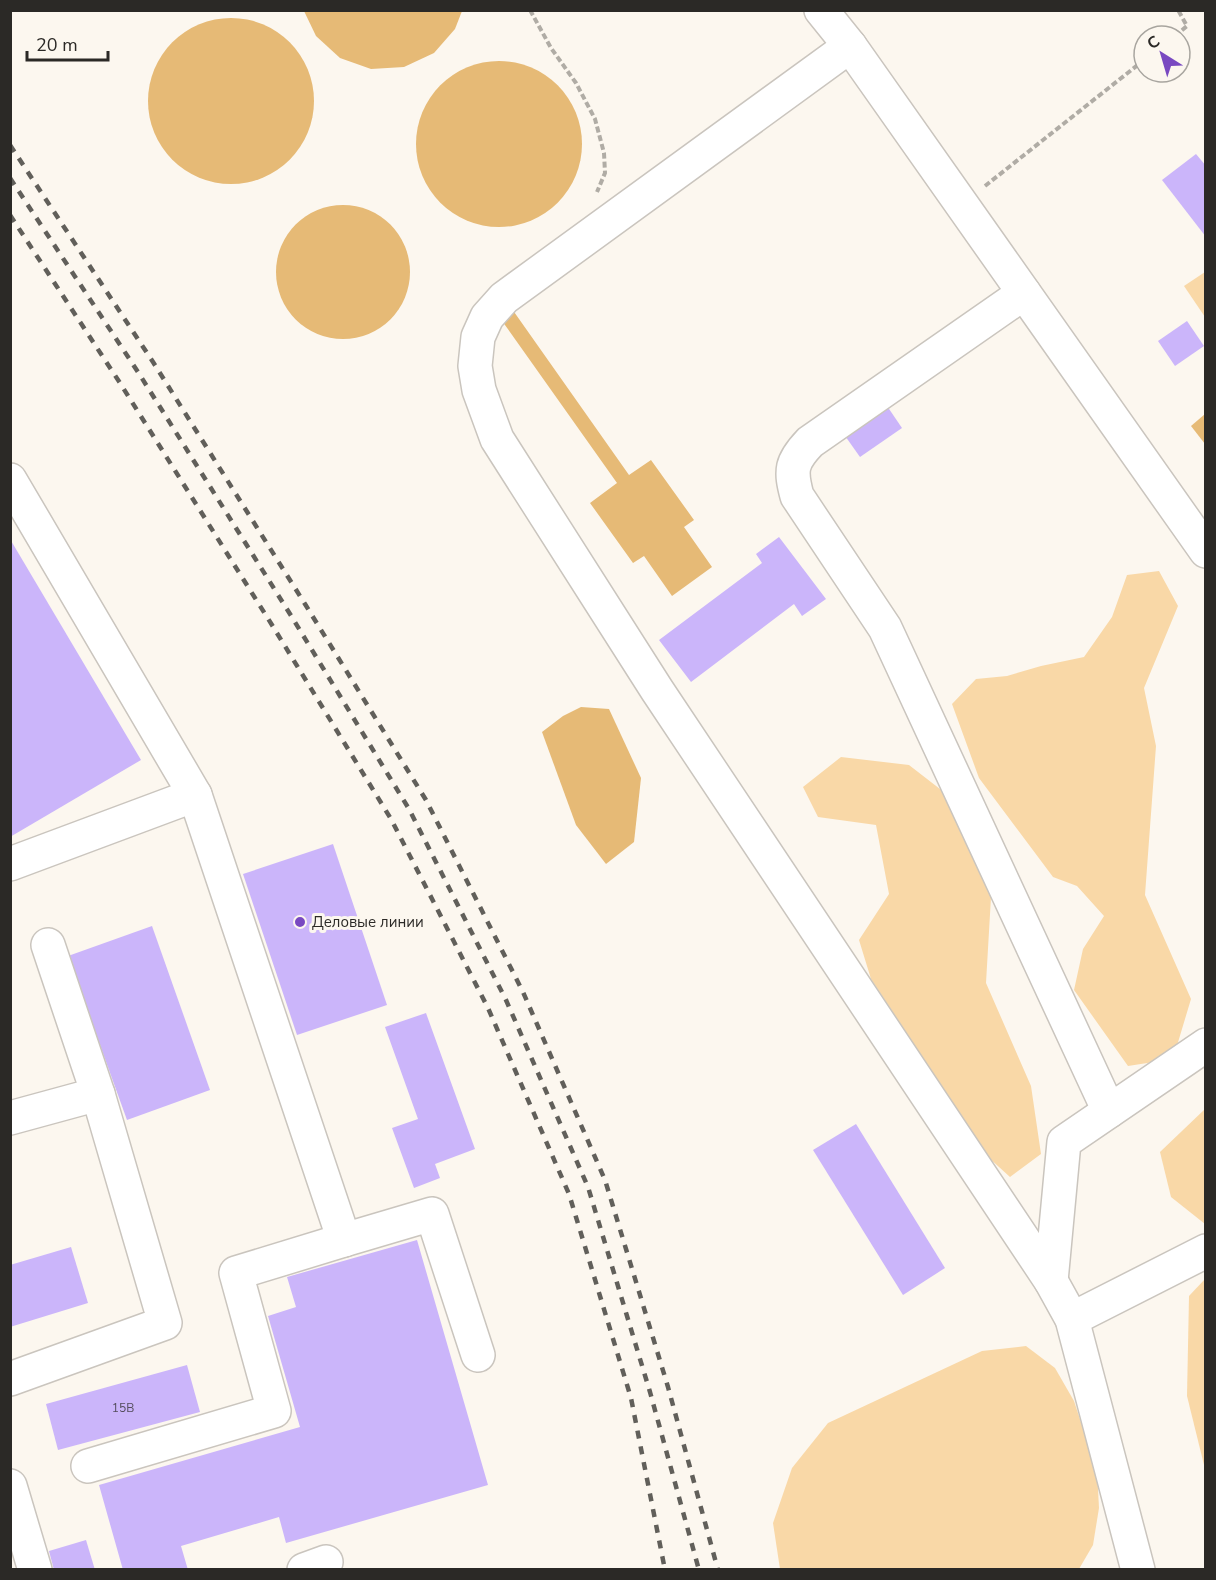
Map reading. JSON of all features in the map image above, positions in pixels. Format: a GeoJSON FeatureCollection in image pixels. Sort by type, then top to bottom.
{"type":"FeatureCollection","features":[{"type":"Feature","properties":{"kind":"street"},"geometry":{"type":"LineString","coordinates":[[821,10],[850,46],[1206,551]]}},
{"type":"Feature","properties":{"kind":"street"},"geometry":{"type":"LineString","coordinates":[[850,46],[504,298],[487,316],[478,337],[476,374],[482,399],[497,440],[657,690],[1052,1281],[1072,1319],[1138,1569]]}},
{"type":"Feature","properties":{"kind":"street"},"geometry":{"type":"LineString","coordinates":[[1024,293],[810,442],[800,453],[793,468],[794,483],[797,496],[885,628],[1109,1111]]}},
{"type":"Feature","properties":{"kind":"street"},"geometry":{"type":"LineString","coordinates":[[10,480],[195,795],[344,1240]]}},
{"type":"Feature","properties":{"kind":"street"},"geometry":{"type":"LineString","coordinates":[[10,864],[195,795]]}},
{"type":"Feature","properties":{"kind":"street"},"geometry":{"type":"LineString","coordinates":[[10,1379],[165,1323],[98,1094],[48,945]]}},
{"type":"Feature","properties":{"kind":"street"},"geometry":{"type":"LineString","coordinates":[[1052,1281],[1064,1142],[1206,1046]]}},
{"type":"Feature","properties":{"kind":"street"},"geometry":{"type":"LineString","coordinates":[[10,1118],[98,1094]]}},
{"type":"Feature","properties":{"kind":"street"},"geometry":{"type":"LineString","coordinates":[[88,1466],[273,1412],[236,1273],[432,1214],[478,1355]]}},
{"type":"Feature","properties":{"kind":"street"},"geometry":{"type":"LineString","coordinates":[[1072,1319],[1206,1251]]}},
{"type":"Feature","properties":{"kind":"street"},"geometry":{"type":"LineString","coordinates":[[10,1486],[35,1569]]}},
{"type":"Feature","properties":{"kind":"path"},"geometry":{"type":"LineString","coordinates":[[530,10],[551,48],[576,83],[595,119],[604,153],[605,173],[597,193]]}},
{"type":"Feature","properties":{"kind":"path"},"geometry":{"type":"LineString","coordinates":[[1178,10],[1186,24]]}},
{"type":"Feature","properties":{"kind":"path"},"geometry":{"type":"LineString","coordinates":[[962,205],[1132,70]]}},
{"type":"Feature","properties":{"kind":"shaded area"},"geometry":{"type":"Polygon","coordinates":[[[304,11],[462,11],[455,29],[434,53],[404,67],[371,69],[340,58],[316,36],[304,11]]]}},
{"type":"Feature","properties":{"kind":"shaded area"},"geometry":{"type":"Polygon","coordinates":[[[231,18],[263,24],[290,42],[308,69],[314,101],[308,133],[290,160],[263,178],[231,184],[199,178],[172,160],[154,133],[148,101],[154,69],[172,42],[199,24],[231,18]]]}},
{"type":"Feature","properties":{"kind":"shaded area"},"geometry":{"type":"Polygon","coordinates":[[[499,61],[531,67],[558,85],[576,112],[582,144],[576,176],[558,203],[531,221],[499,227],[467,221],[440,203],[422,176],[416,144],[422,112],[440,85],[467,67],[499,61]]]}},
{"type":"Feature","properties":{"kind":"shaded area"},"geometry":{"type":"Polygon","coordinates":[[[343,205],[369,210],[391,224],[405,246],[410,272],[405,298],[391,320],[369,334],[343,339],[317,334],[295,320],[281,298],[276,272],[281,246],[295,224],[317,210],[343,205]]]}},
{"type":"Feature","properties":{"kind":"shaded area"},"geometry":{"type":"Polygon","coordinates":[[[1205,272],[1205,317],[1184,286],[1205,272]]]}},
{"type":"Feature","properties":{"kind":"shaded area"},"geometry":{"type":"Polygon","coordinates":[[[512,309],[629,475],[651,460],[694,520],[684,527],[712,567],[672,596],[644,556],[633,563],[590,503],[617,483],[500,318],[512,309]]]}},
{"type":"Feature","properties":{"kind":"shaded area"},"geometry":{"type":"Polygon","coordinates":[[[1205,414],[1205,444],[1191,426],[1205,414]]]}},
{"type":"Feature","properties":{"kind":"shaded area"},"geometry":{"type":"Polygon","coordinates":[[[1159,571],[1178,606],[1144,688],[1156,746],[1145,895],[1191,999],[1173,1059],[1128,1066],[1074,990],[1083,949],[1104,916],[1077,886],[1053,877],[979,778],[952,704],[976,679],[1007,676],[1084,657],[1112,617],[1127,575],[1159,571]]]}},
{"type":"Feature","properties":{"kind":"shaded area"},"geometry":{"type":"Polygon","coordinates":[[[581,707],[609,709],[641,778],[634,842],[606,864],[576,825],[542,732],[563,716],[581,707]]]}},
{"type":"Feature","properties":{"kind":"shaded area"},"geometry":{"type":"Polygon","coordinates":[[[841,757],[909,765],[949,796],[991,897],[986,983],[1031,1086],[1041,1154],[1010,1177],[988,1157],[871,979],[859,940],[889,894],[876,825],[818,817],[803,787],[841,757]]]}},
{"type":"Feature","properties":{"kind":"shaded area"},"geometry":{"type":"Polygon","coordinates":[[[1205,1109],[1205,1224],[1171,1197],[1160,1152],[1205,1109]]]}},
{"type":"Feature","properties":{"kind":"shaded area"},"geometry":{"type":"Polygon","coordinates":[[[1205,1279],[1205,1469],[1187,1396],[1189,1296],[1205,1279]]]}},
{"type":"Feature","properties":{"kind":"shaded area"},"geometry":{"type":"Polygon","coordinates":[[[1026,1346],[1055,1368],[1074,1401],[1097,1471],[1099,1508],[1093,1545],[1079,1569],[780,1569],[773,1523],[792,1468],[828,1423],[982,1351],[1026,1346]]]}},
{"type":"Feature","properties":{"kind":"building"},"geometry":{"type":"Polygon","coordinates":[[[1196,154],[1206,166],[1206,237],[1162,180],[1196,154]]]}},
{"type":"Feature","properties":{"kind":"building"},"geometry":{"type":"Polygon","coordinates":[[[1187,321],[1204,346],[1175,366],[1158,341],[1187,321]]]}},
{"type":"Feature","properties":{"kind":"building"},"geometry":{"type":"Polygon","coordinates":[[[885,403],[902,428],[860,457],[843,433],[885,403]]]}},
{"type":"Feature","properties":{"kind":"building"},"geometry":{"type":"Polygon","coordinates":[[[779,537],[826,599],[802,616],[794,604],[691,682],[659,640],[762,563],[756,554],[779,537]]]}},
{"type":"Feature","properties":{"kind":"building"},"geometry":{"type":"Polygon","coordinates":[[[10,539],[141,760],[10,837],[10,539]]]}},
{"type":"Feature","properties":{"kind":"building"},"geometry":{"type":"Polygon","coordinates":[[[333,844],[387,1005],[297,1035],[243,874],[333,844]]]}},
{"type":"Feature","properties":{"kind":"building"},"geometry":{"type":"Polygon","coordinates":[[[152,926],[210,1090],[127,1120],[68,956],[152,926]]]}},
{"type":"Feature","properties":{"kind":"building"},"geometry":{"type":"Polygon","coordinates":[[[426,1013],[475,1149],[435,1164],[440,1178],[414,1188],[392,1128],[418,1119],[385,1027],[426,1013]]]}},
{"type":"Feature","properties":{"kind":"building"},"geometry":{"type":"Polygon","coordinates":[[[856,1124],[945,1268],[903,1295],[813,1150],[856,1124]]]}},
{"type":"Feature","properties":{"kind":"building"},"geometry":{"type":"Polygon","coordinates":[[[417,1240],[488,1485],[286,1543],[279,1517],[181,1546],[188,1570],[123,1570],[99,1485],[300,1427],[268,1316],[296,1307],[287,1277],[417,1240]]]}},
{"type":"Feature","properties":{"kind":"building"},"geometry":{"type":"Polygon","coordinates":[[[71,1247],[88,1303],[10,1327],[10,1265],[71,1247]]]}},
{"type":"Feature","properties":{"kind":"building"},"geometry":{"type":"Polygon","coordinates":[[[187,1365],[200,1412],[58,1450],[46,1404],[187,1365]]]}},
{"type":"Feature","properties":{"kind":"building"},"geometry":{"type":"Polygon","coordinates":[[[86,1540],[95,1570],[54,1570],[49,1551],[86,1540]]]}},
{"type":"Feature","properties":{"kind":"railway"},"geometry":{"type":"LineString","coordinates":[[10,145],[153,362],[426,800],[523,992],[605,1180],[668,1387],[718,1570]]}},
{"type":"Feature","properties":{"kind":"railway"},"geometry":{"type":"LineString","coordinates":[[10,178],[138,372],[409,809],[506,1000],[588,1187],[650,1392],[699,1570]]}},
{"type":"Feature","properties":{"kind":"railway"},"geometry":{"type":"LineString","coordinates":[[10,215],[120,383],[391,819],[488,1008],[569,1194],[631,1398],[665,1570]]}},
{"type":"Feature","properties":{"kind":"place","name":"Деловые линии"},"geometry":{"type":"Point","coordinates":[300,922]}}]}
